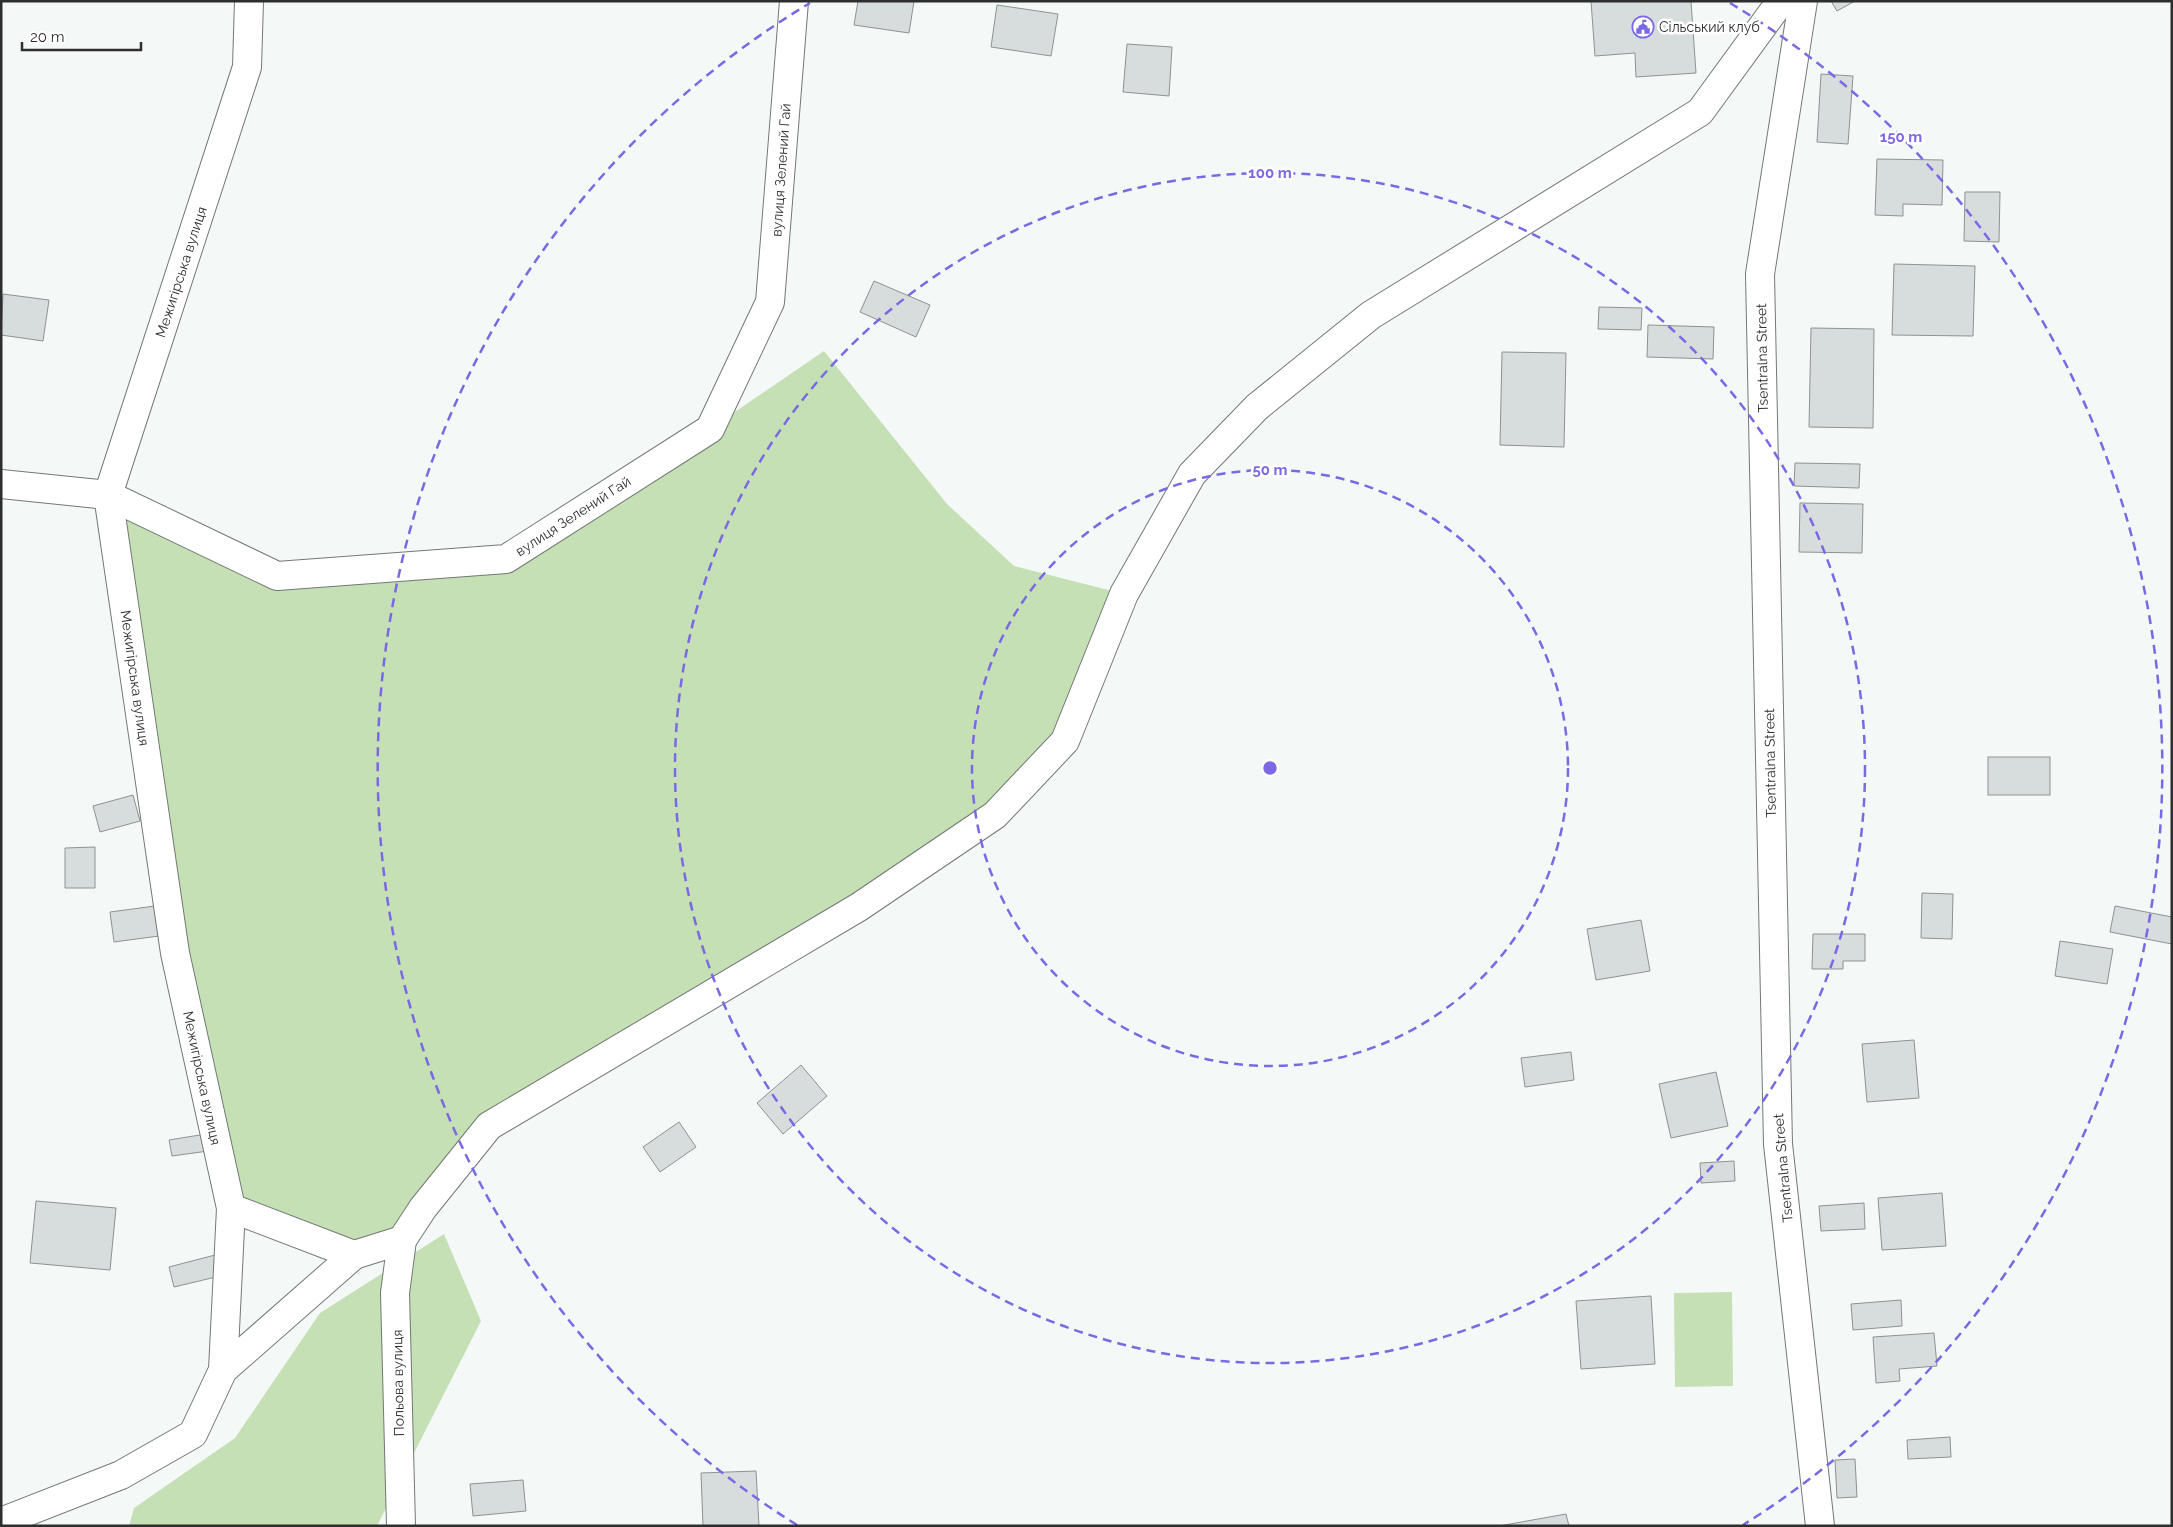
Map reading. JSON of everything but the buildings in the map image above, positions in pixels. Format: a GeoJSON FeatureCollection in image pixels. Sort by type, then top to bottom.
{"type":"FeatureCollection","features":[{"type":"Feature","properties":{"kind":"street","name":"Межигірська вулиця"},"geometry":{"type":"LineString","coordinates":[[223,1370],[231,1208],[175,953],[108,495],[247,67],[249,1]]}},
{"type":"Feature","properties":{"kind":"street","name":"вулиця Зелений Гай"},"geometry":{"type":"LineString","coordinates":[[1,484],[108,495],[277,576],[506,559],[710,429],[770,302],[794,1]]}},
{"type":"Feature","properties":{"kind":"street"},"geometry":{"type":"LineString","coordinates":[[1,1522],[121,1475],[194,1434],[223,1370],[354,1255],[402,1240],[423,1208],[490,1126],[859,907],[995,815],[1065,741],[1124,594],[1192,474],[1257,407],[1371,315],[1700,112],[1781,1]]}},
{"type":"Feature","properties":{"kind":"street","name":"Tsentralna Street"},"geometry":{"type":"LineString","coordinates":[[1803,1],[1760,274],[1778,1144],[1820,1526]]}},
{"type":"Feature","properties":{"kind":"street"},"geometry":{"type":"LineString","coordinates":[[231,1208],[354,1255]]}},
{"type":"Feature","properties":{"kind":"street","name":"Польова вулиця"},"geometry":{"type":"LineString","coordinates":[[401,1526],[395,1293],[402,1240]]}},
{"type":"Feature","properties":{"kind":"green space"},"geometry":{"type":"Polygon","coordinates":[[[824,351],[947,504],[1014,566],[1124,594],[1065,741],[995,815],[490,1126],[423,1208],[354,1255],[231,1208],[108,495],[277,576],[506,559],[710,429],[824,351]]]}},
{"type":"Feature","properties":{"kind":"green space"},"geometry":{"type":"Polygon","coordinates":[[[444,1234],[481,1321],[377,1526],[129,1526],[134,1508],[235,1438],[320,1313],[444,1234]]]}},
{"type":"Feature","properties":{"kind":"green space"},"geometry":{"type":"Polygon","coordinates":[[[1732,1292],[1733,1386],[1675,1387],[1674,1293],[1732,1292]]]}},
{"type":"Feature","properties":{"kind":"place","name":"Сільський клуб"},"geometry":{"type":"Point","coordinates":[1643,27]}}]}
